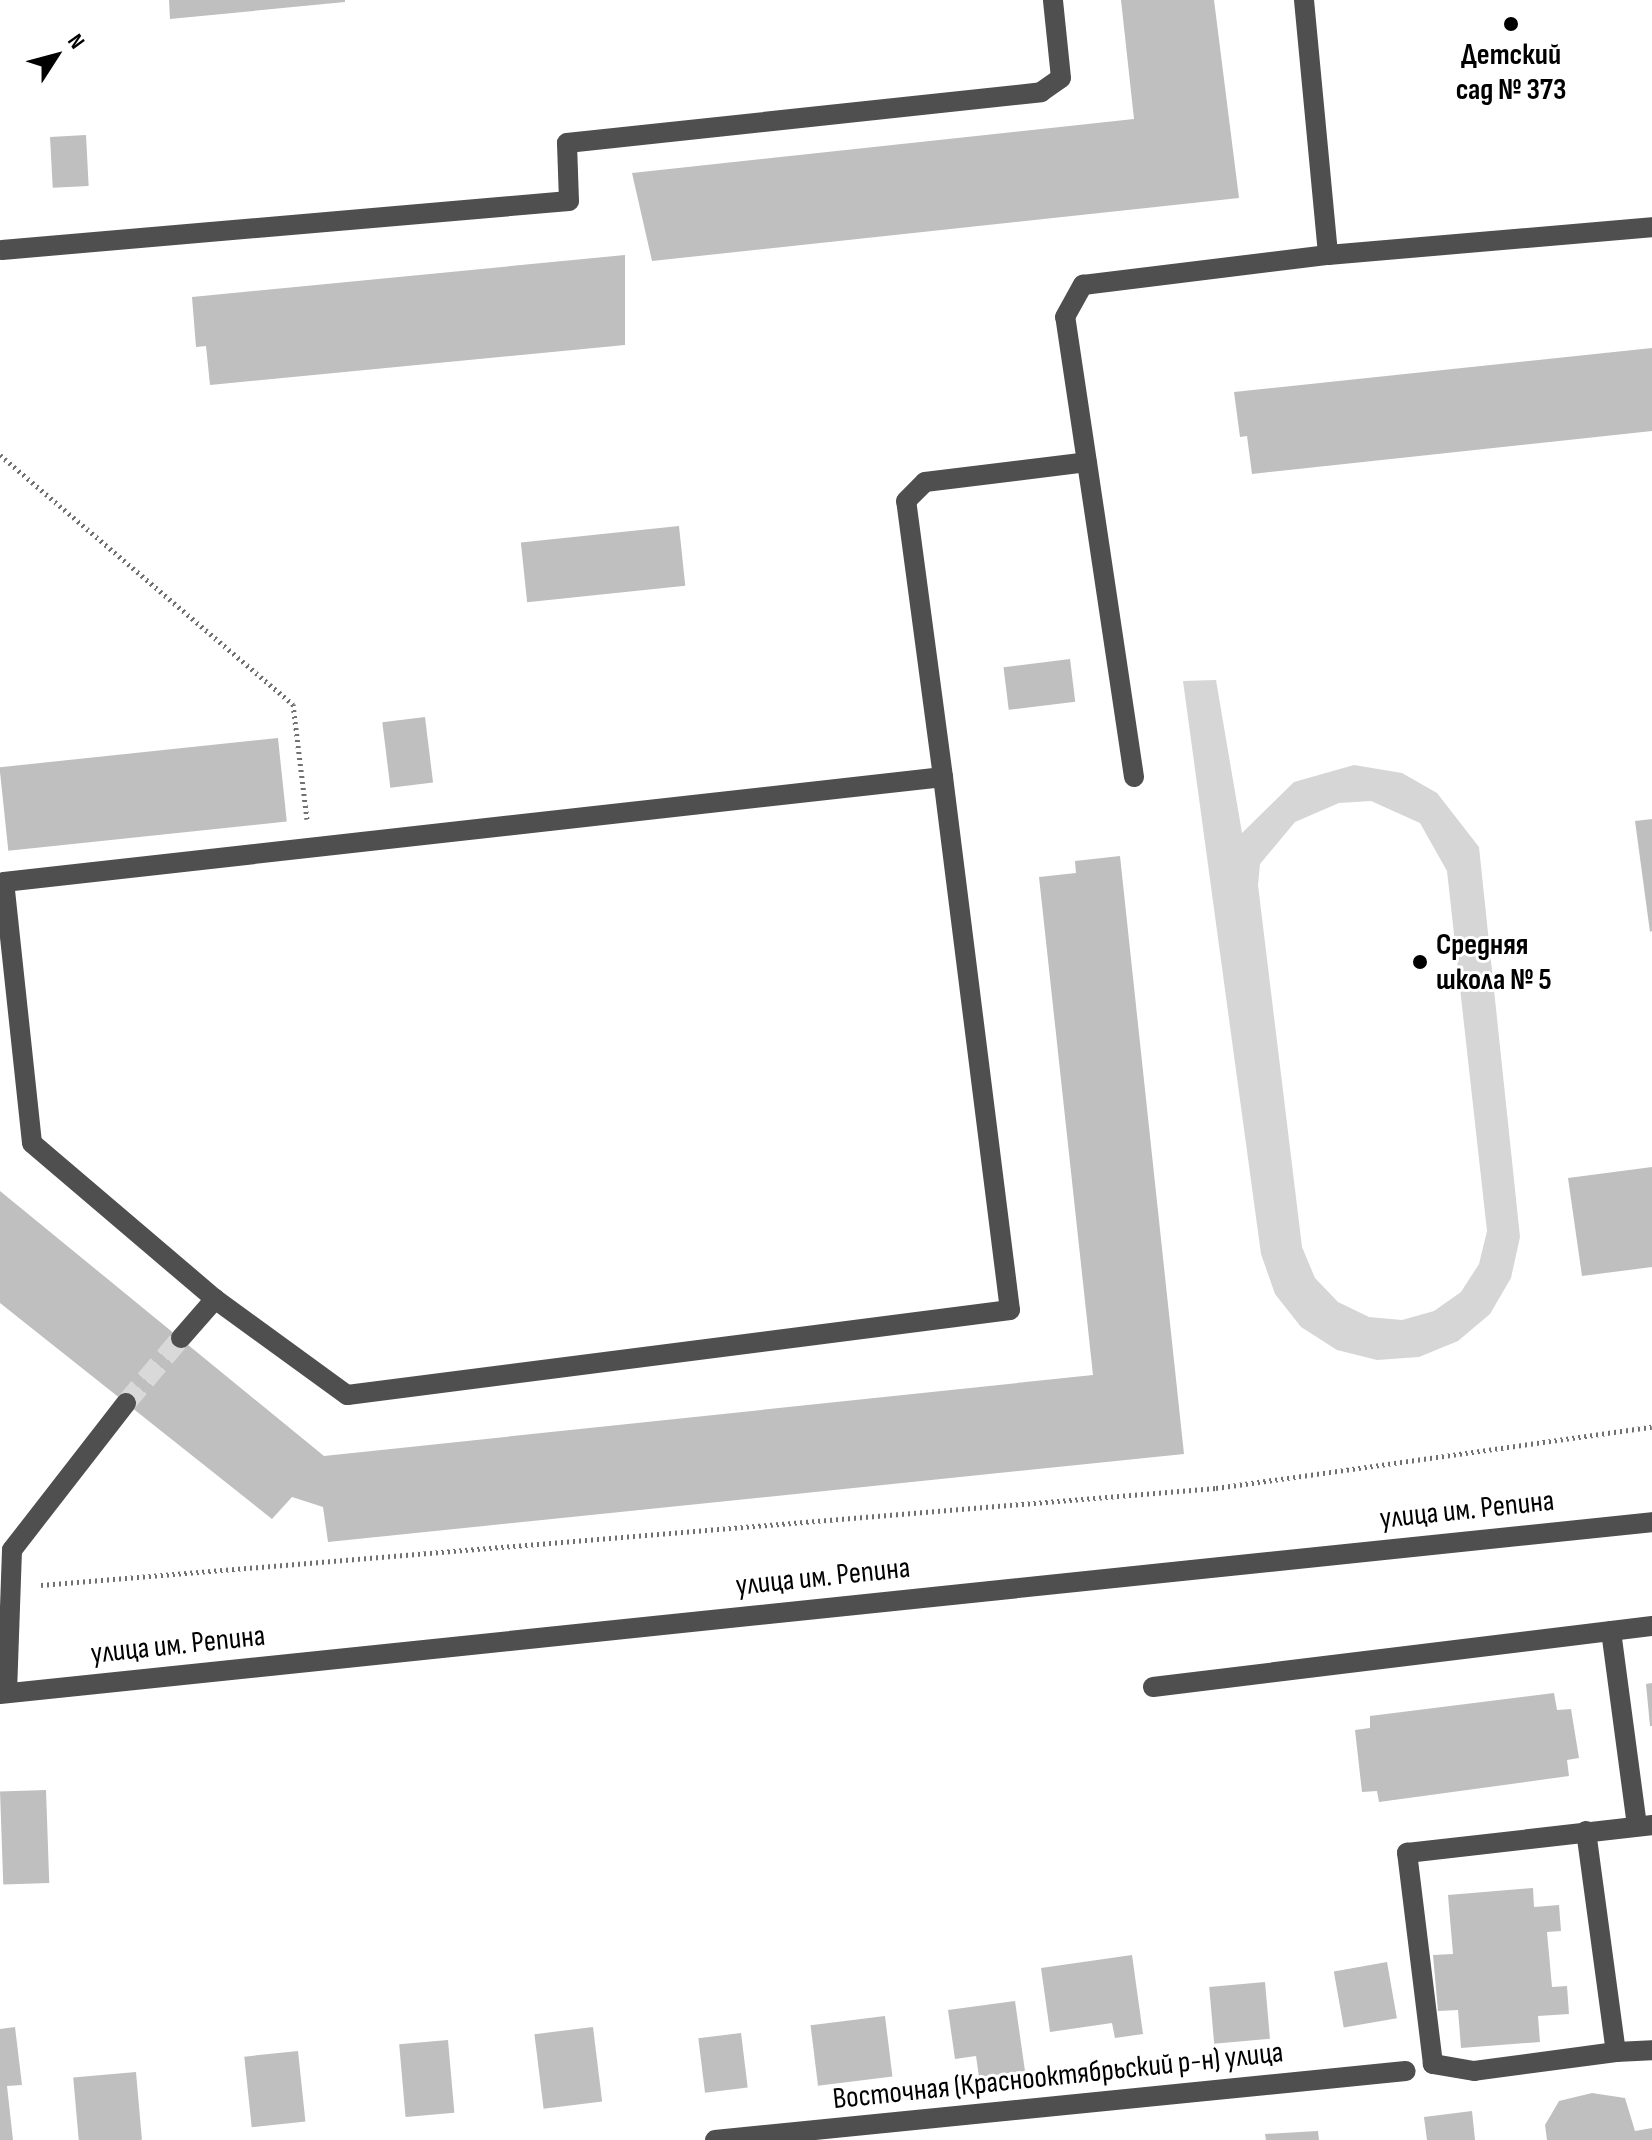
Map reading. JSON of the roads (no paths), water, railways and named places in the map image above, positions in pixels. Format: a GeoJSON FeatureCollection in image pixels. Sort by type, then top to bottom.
{"type":"FeatureCollection","features":[{"type":"Feature","properties":{"kind":"street"},"geometry":{"type":"LineString","coordinates":[[2,250],[569,201],[567,143],[1041,92],[1061,78],[1053,0]]}},
{"type":"Feature","properties":{"kind":"street"},"geometry":{"type":"LineString","coordinates":[[1304,0],[1328,255]]}},
{"type":"Feature","properties":{"kind":"street"},"geometry":{"type":"LineString","coordinates":[[1134,777],[1065,317],[1083,285],[1328,255],[1652,227]]}},
{"type":"Feature","properties":{"kind":"street"},"geometry":{"type":"LineString","coordinates":[[943,777],[4,882],[32,1143],[215,1299],[347,1395],[1010,1310],[943,777],[906,501],[925,482],[1087,462]]}},
{"type":"Feature","properties":{"kind":"street"},"geometry":{"type":"LineString","coordinates":[[181,1338],[215,1299]]}},
{"type":"Feature","properties":{"kind":"street"},"geometry":{"type":"LineString","coordinates":[[4,1693],[12,1550],[126,1403]]}},
{"type":"Feature","properties":{"kind":"street","name":"улица им. Репина"},"geometry":{"type":"LineString","coordinates":[[4,1693],[1652,1522]]}},
{"type":"Feature","properties":{"kind":"street"},"geometry":{"type":"LineString","coordinates":[[1153,1687],[1652,1626]]}},
{"type":"Feature","properties":{"kind":"street"},"geometry":{"type":"LineString","coordinates":[[1611,1631],[1645,1825],[1407,1853],[1433,2064],[1474,2071],[1652,2050]]}},
{"type":"Feature","properties":{"kind":"street"},"geometry":{"type":"LineString","coordinates":[[1586,1831],[1616,2052]]}},
{"type":"Feature","properties":{"kind":"street","name":"Восточная (Краснооктябрьский р-н) улица"},"geometry":{"type":"LineString","coordinates":[[715,2140],[1406,2071]]}},
{"type":"Feature","properties":{"kind":"tunnel"},"geometry":{"type":"LineString","coordinates":[[126,1403],[181,1338]]}},
{"type":"Feature","properties":{"kind":"place","name":"Детский сад № 373"},"geometry":{"type":"Point","coordinates":[1511,24]}},
{"type":"Feature","properties":{"kind":"place","name":"Средняя школа № 5"},"geometry":{"type":"Point","coordinates":[1420,962]}}]}
